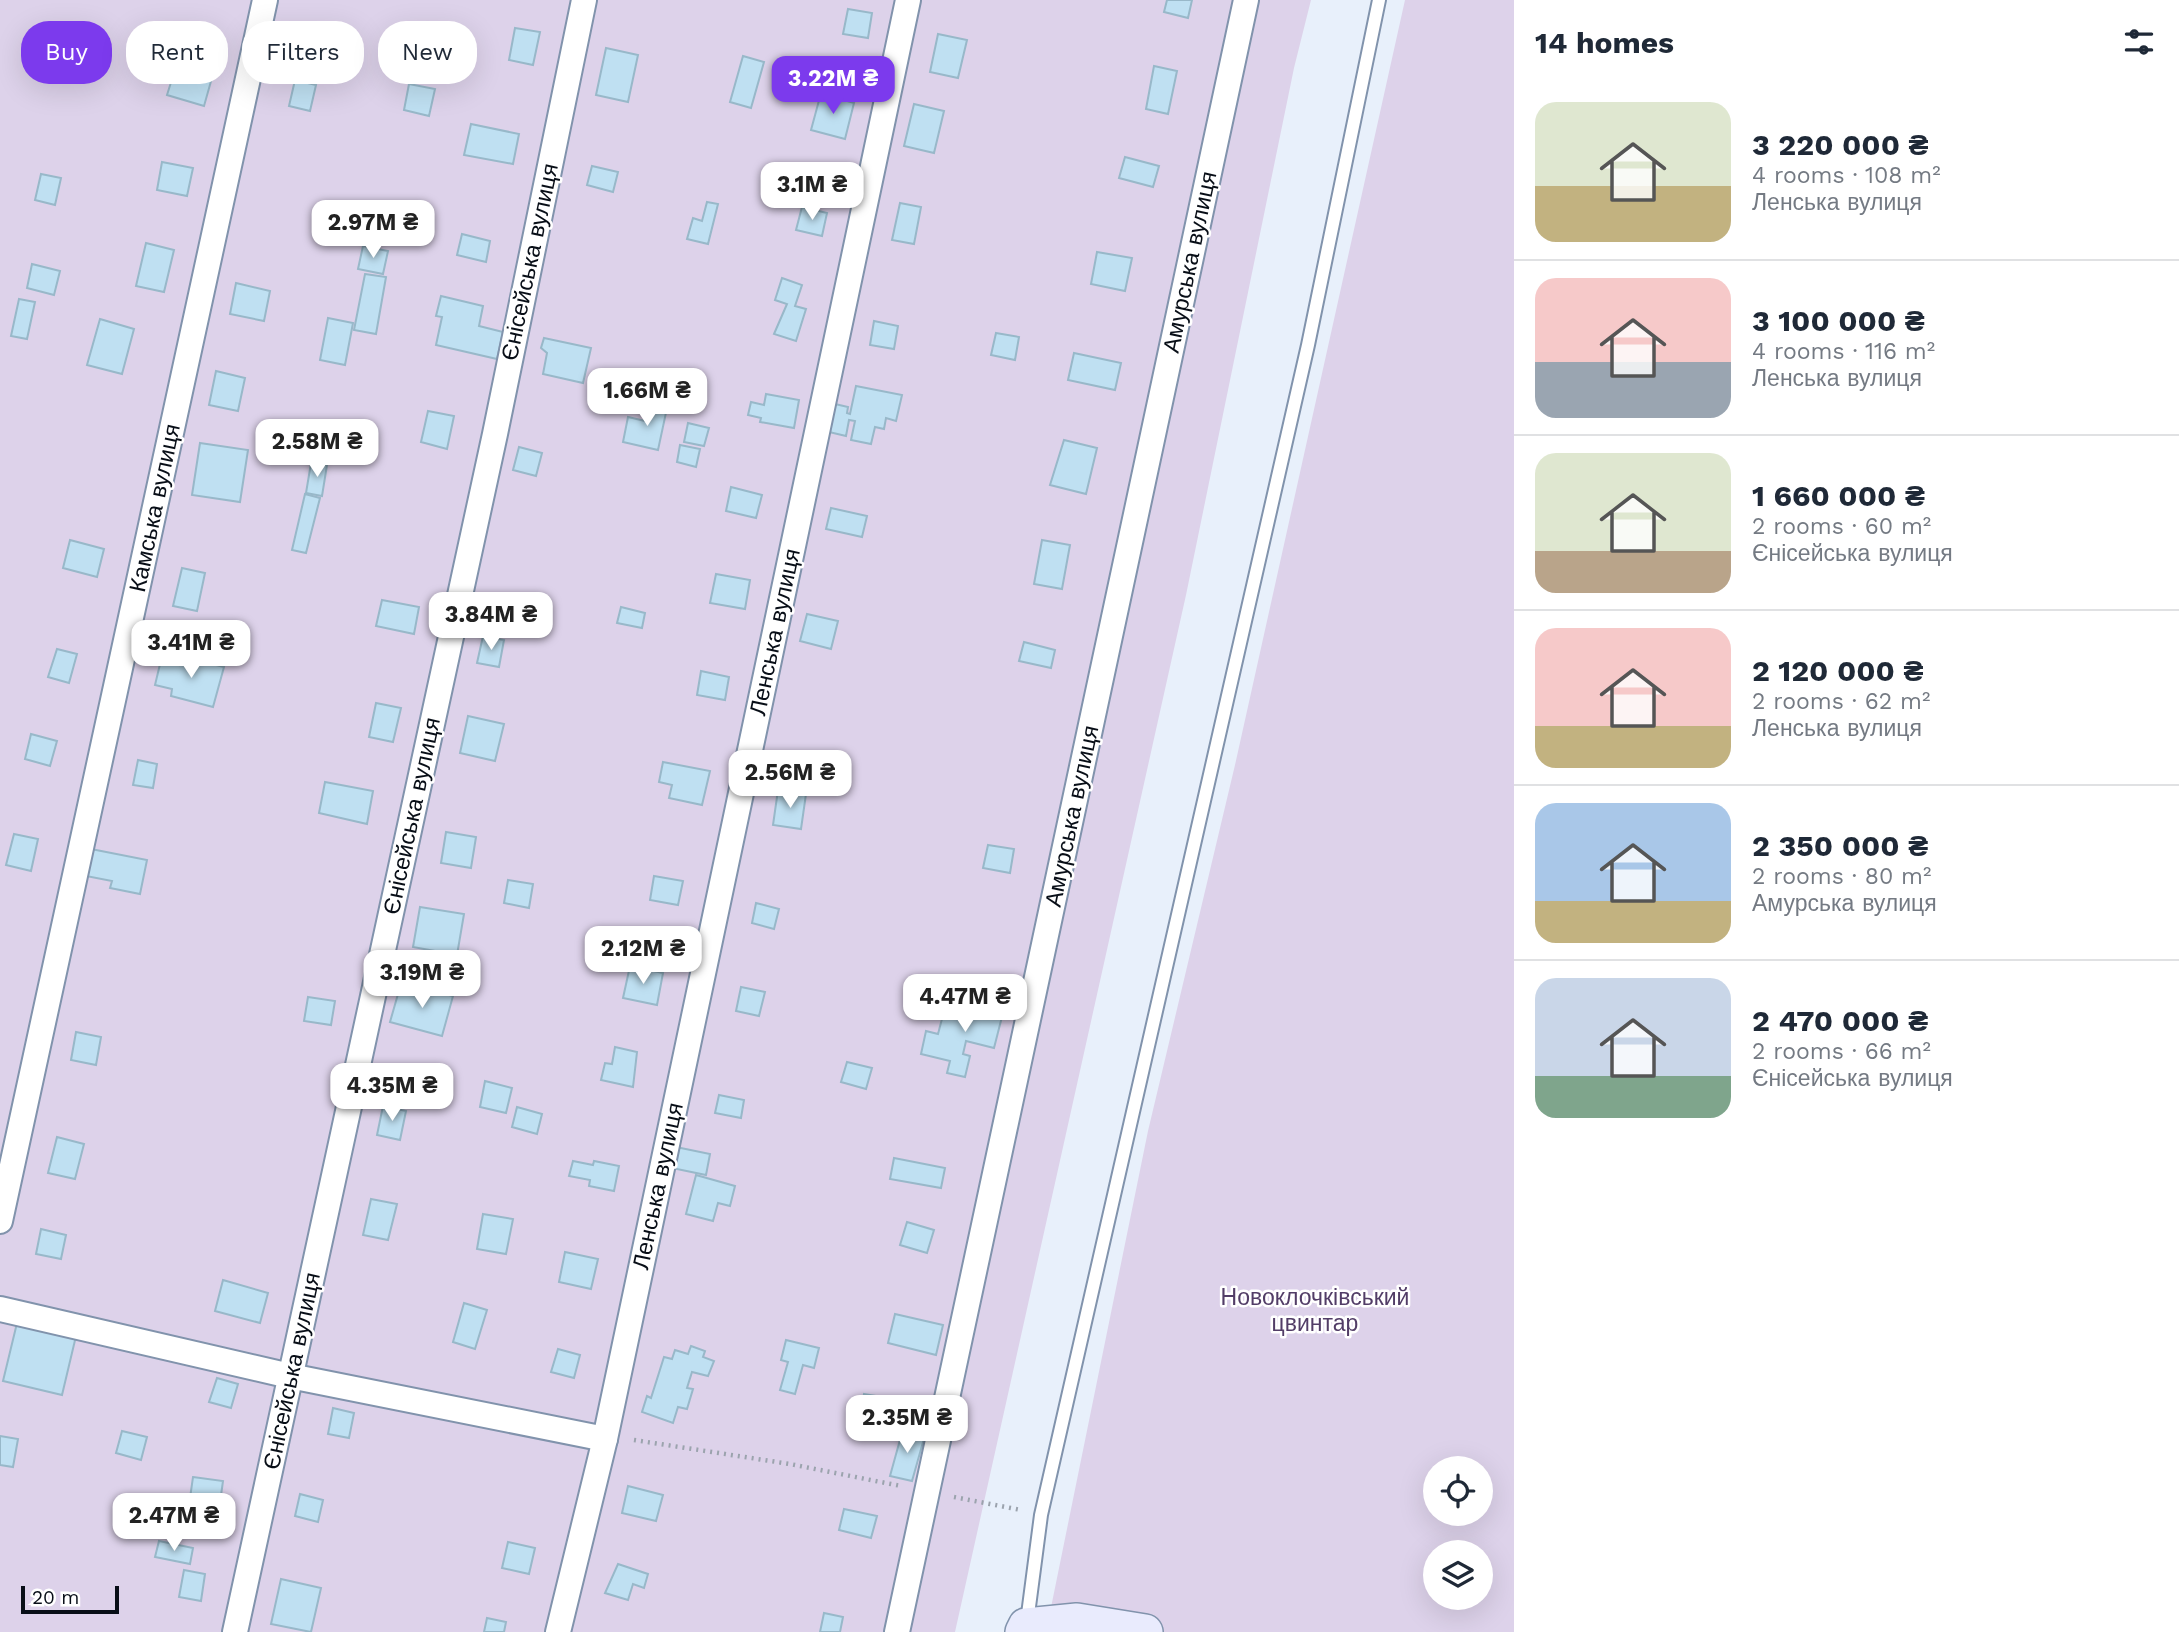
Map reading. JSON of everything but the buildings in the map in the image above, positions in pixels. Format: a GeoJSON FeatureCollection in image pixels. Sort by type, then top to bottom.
{"type":"FeatureCollection","features":[{"type":"Feature","properties":{"kind":"street","name":"Камська вулиця"},"geometry":{"type":"LineString","coordinates":[[0,1222],[265,0]]}},
{"type":"Feature","properties":{"kind":"street","name":"Єнісейська вулиця"},"geometry":{"type":"LineString","coordinates":[[235,1632],[495,434],[584,0]]}},
{"type":"Feature","properties":{"kind":"street","name":"Ленська вулиця"},"geometry":{"type":"LineString","coordinates":[[558,1632],[605,1438],[908,0]]}},
{"type":"Feature","properties":{"kind":"street","name":"Амурська вулиця"},"geometry":{"type":"LineString","coordinates":[[897,1632],[1245,0]]}},
{"type":"Feature","properties":{"kind":"street"},"geometry":{"type":"LineString","coordinates":[[0,1309],[290,1376],[605,1438]]}},
{"type":"Feature","properties":{"kind":"street"},"geometry":{"type":"LineString","coordinates":[[1025,1629],[1077,1621],[1145,1632]]}},
{"type":"Feature","properties":{"kind":"lane"},"geometry":{"type":"LineString","coordinates":[[1025,1629],[1041,1515],[1308,345],[1379,0]]}},
{"type":"Feature","properties":{"kind":"path"},"geometry":{"type":"LineString","coordinates":[[605,1438],[790,1464],[926,1491]]}},
{"type":"Feature","properties":{"kind":"path"},"geometry":{"type":"LineString","coordinates":[[984,1502],[1041,1515]]}},
{"type":"Feature","properties":{"kind":"green space"},"geometry":{"type":"Polygon","coordinates":[[[0,0],[1311,0],[1294,68],[1186,595],[955,1632],[0,1632],[0,0]]]}},
{"type":"Feature","properties":{"kind":"green space","name":"Новоклочківський цвинтар"},"geometry":{"type":"Polygon","coordinates":[[[1405,0],[1514,0],[1514,1632],[1046,1632],[1148,1131],[1235,765],[1405,0]]]}}]}
